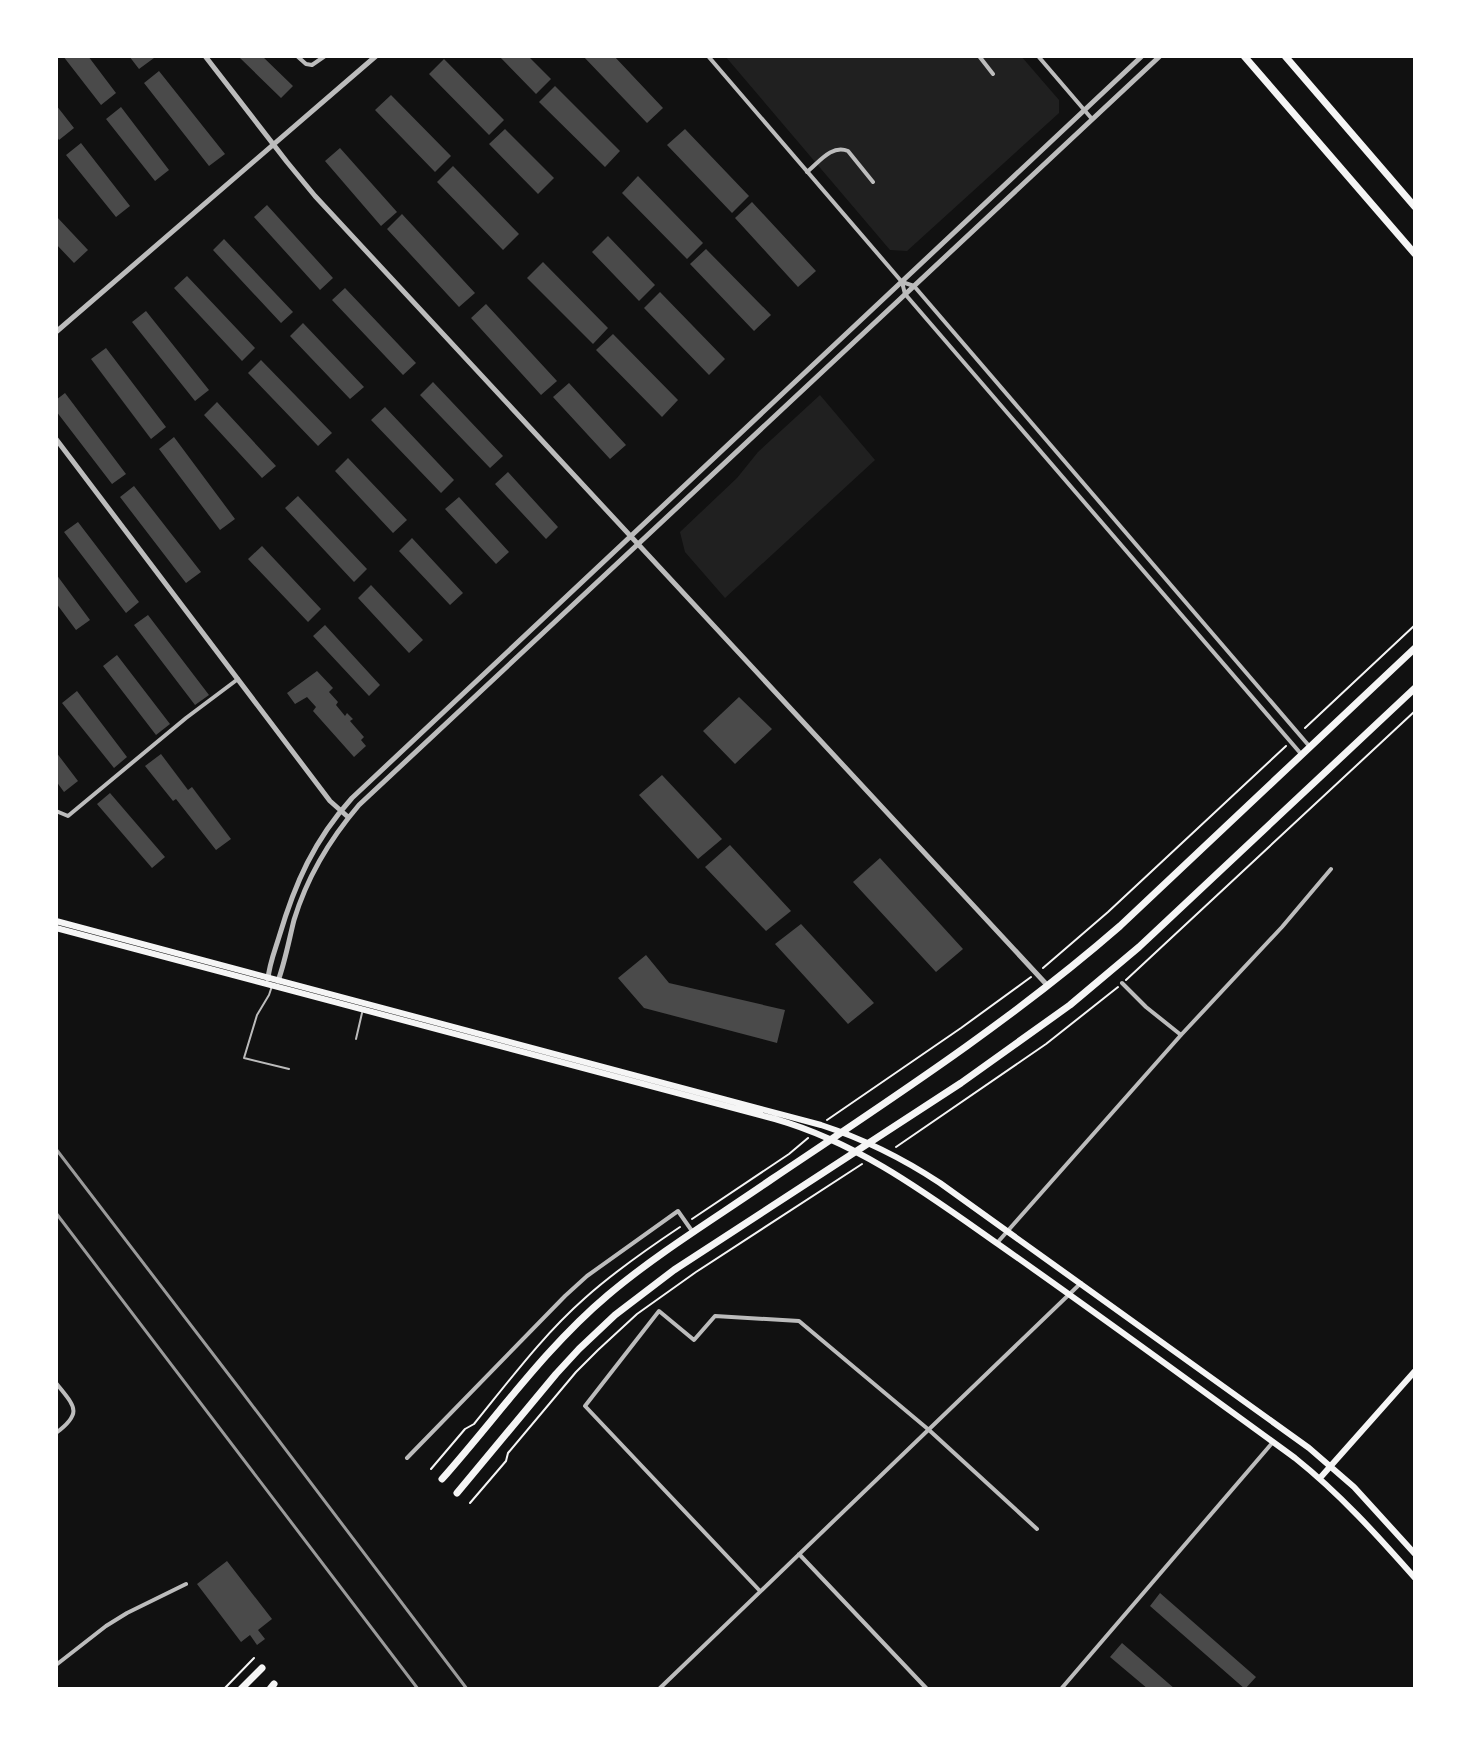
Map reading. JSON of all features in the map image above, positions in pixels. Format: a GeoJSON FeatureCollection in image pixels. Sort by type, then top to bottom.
{"type":"FeatureCollection","features":[{"type":"Feature","properties":{"kind":"main road"},"geometry":{"type":"LineString","coordinates":[[1244,56],[1415,254]]}},
{"type":"Feature","properties":{"kind":"main road"},"geometry":{"type":"LineString","coordinates":[[1285,56],[1415,207]]}},
{"type":"Feature","properties":{"kind":"main road"},"geometry":{"type":"LineString","coordinates":[[442,1479],[553,1348],[611,1292],[968,1046],[1048,986],[1120,926],[1415,648]]}},
{"type":"Feature","properties":{"kind":"main road"},"geometry":{"type":"LineString","coordinates":[[457,1493],[556,1374],[615,1315],[674,1270],[996,1060],[1102,979],[1415,688]]}},
{"type":"Feature","properties":{"kind":"main road"},"geometry":{"type":"LineString","coordinates":[[56,921],[267,978],[275,983]]}},
{"type":"Feature","properties":{"kind":"main road"},"geometry":{"type":"LineString","coordinates":[[56,928],[364,1007],[775,1119],[831,1139],[904,1178],[1071,1294],[1273,1442],[1320,1478],[1364,1520],[1415,1578]]}},
{"type":"Feature","properties":{"kind":"main road"},"geometry":{"type":"LineString","coordinates":[[364,1007],[842,1132],[871,1143],[915,1167],[1008,1231],[1272,1421],[1331,1466],[1415,1554]]}},
{"type":"Feature","properties":{"kind":"main road"},"geometry":{"type":"LineString","coordinates":[[1320,1478],[1415,1371]]}},
{"type":"Feature","properties":{"kind":"main road"},"geometry":{"type":"LineString","coordinates":[[241,1689],[262,1668]]}},
{"type":"Feature","properties":{"kind":"street"},"geometry":{"type":"LineString","coordinates":[[205,56],[315,196],[1048,986]]}},
{"type":"Feature","properties":{"kind":"street"},"geometry":{"type":"LineString","coordinates":[[297,56],[312,65],[325,56]]}},
{"type":"Feature","properties":{"kind":"street"},"geometry":{"type":"LineString","coordinates":[[56,332],[376,56]]}},
{"type":"Feature","properties":{"kind":"street"},"geometry":{"type":"LineString","coordinates":[[708,56],[902,282],[905,294],[1302,755]]}},
{"type":"Feature","properties":{"kind":"street"},"geometry":{"type":"LineString","coordinates":[[979,56],[993,74]]}},
{"type":"Feature","properties":{"kind":"street"},"geometry":{"type":"LineString","coordinates":[[1038,56],[1092,119]]}},
{"type":"Feature","properties":{"kind":"street"},"geometry":{"type":"LineString","coordinates":[[267,978],[302,870],[320,837],[340,811],[1142,56]]}},
{"type":"Feature","properties":{"kind":"street"},"geometry":{"type":"LineString","coordinates":[[275,983],[308,884],[324,852],[365,798],[1160,56]]}},
{"type":"Feature","properties":{"kind":"street"},"geometry":{"type":"LineString","coordinates":[[807,172],[833,150],[843,148],[873,182]]}},
{"type":"Feature","properties":{"kind":"street"},"geometry":{"type":"LineString","coordinates":[[902,282],[914,286],[1310,747]]}},
{"type":"Feature","properties":{"kind":"street"},"geometry":{"type":"LineString","coordinates":[[56,439],[330,801],[348,817]]}},
{"type":"Feature","properties":{"kind":"street"},"geometry":{"type":"LineString","coordinates":[[56,811],[68,816],[238,679]]}},
{"type":"Feature","properties":{"kind":"street"},"geometry":{"type":"LineString","coordinates":[[997,1244],[1331,869]]}},
{"type":"Feature","properties":{"kind":"street"},"geometry":{"type":"LineString","coordinates":[[1122,983],[1181,1035]]}},
{"type":"Feature","properties":{"kind":"street"},"geometry":{"type":"LineString","coordinates":[[407,1458],[587,1276],[678,1211],[694,1233]]}},
{"type":"Feature","properties":{"kind":"street"},"geometry":{"type":"LineString","coordinates":[[659,1689],[1081,1283]]}},
{"type":"Feature","properties":{"kind":"street"},"geometry":{"type":"LineString","coordinates":[[760,1591],[585,1406],[659,1311],[694,1340],[715,1316],[799,1321],[929,1430],[1037,1529]]}},
{"type":"Feature","properties":{"kind":"street"},"geometry":{"type":"LineString","coordinates":[[56,1383],[71,1402],[73,1415],[71,1421],[56,1433]]}},
{"type":"Feature","properties":{"kind":"street"},"geometry":{"type":"LineString","coordinates":[[1061,1689],[1273,1442]]}},
{"type":"Feature","properties":{"kind":"street"},"geometry":{"type":"LineString","coordinates":[[799,1554],[927,1689]]}},
{"type":"Feature","properties":{"kind":"street"},"geometry":{"type":"LineString","coordinates":[[56,1665],[106,1626],[186,1584]]}},
{"type":"Feature","properties":{"kind":"lane"},"geometry":{"type":"LineString","coordinates":[[275,983],[257,1015],[244,1058],[289,1069]]}},
{"type":"Feature","properties":{"kind":"lane"},"geometry":{"type":"LineString","coordinates":[[356,1039],[364,1007]]}},
{"type":"Feature","properties":{"kind":"path"},"geometry":{"type":"LineString","coordinates":[[1298,734],[1415,625]]}},
{"type":"Feature","properties":{"kind":"path"},"geometry":{"type":"LineString","coordinates":[[913,1135],[1046,1044],[1122,983],[1415,711]]}},
{"type":"Feature","properties":{"kind":"path"},"geometry":{"type":"LineString","coordinates":[[831,1116],[1036,973],[1108,912],[1290,741]]}},
{"type":"Feature","properties":{"kind":"path"},"geometry":{"type":"LineString","coordinates":[[224,1689],[254,1658]]}},
{"type":"Feature","properties":{"kind":"shaded area"},"geometry":{"type":"Polygon","coordinates":[[[725,56],[1021,56],[1059,100],[1059,113],[907,251],[890,250],[725,56]]]}},
{"type":"Feature","properties":{"kind":"shaded area"},"geometry":{"type":"Polygon","coordinates":[[[820,395],[875,460],[725,598],[685,552],[680,532],[737,478],[758,452],[820,395]]]}},
{"type":"Feature","properties":{"kind":"building"},"geometry":{"type":"Polygon","coordinates":[[[63,56],[88,56],[116,93],[101,105],[63,56]]]}},
{"type":"Feature","properties":{"kind":"building"},"geometry":{"type":"Polygon","coordinates":[[[129,56],[153,56],[154,58],[139,69],[129,56]]]}},
{"type":"Feature","properties":{"kind":"building"},"geometry":{"type":"Polygon","coordinates":[[[262,56],[293,86],[281,98],[240,58],[262,56]]]}},
{"type":"Feature","properties":{"kind":"building"},"geometry":{"type":"Polygon","coordinates":[[[499,56],[528,56],[551,79],[536,94],[499,56]]]}},
{"type":"Feature","properties":{"kind":"building"},"geometry":{"type":"Polygon","coordinates":[[[583,56],[614,56],[663,108],[647,123],[583,56]]]}},
{"type":"Feature","properties":{"kind":"building"},"geometry":{"type":"Polygon","coordinates":[[[444,59],[504,120],[489,135],[429,74],[444,59]]]}},
{"type":"Feature","properties":{"kind":"building"},"geometry":{"type":"Polygon","coordinates":[[[159,71],[225,154],[209,166],[144,83],[159,71]]]}},
{"type":"Feature","properties":{"kind":"building"},"geometry":{"type":"Polygon","coordinates":[[[555,86],[620,151],[605,167],[539,102],[555,86]]]}},
{"type":"Feature","properties":{"kind":"building"},"geometry":{"type":"Polygon","coordinates":[[[391,95],[451,156],[435,172],[375,110],[391,95]]]}},
{"type":"Feature","properties":{"kind":"building"},"geometry":{"type":"Polygon","coordinates":[[[56,105],[74,128],[59,140],[56,136],[56,105]]]}},
{"type":"Feature","properties":{"kind":"building"},"geometry":{"type":"Polygon","coordinates":[[[121,107],[169,170],[155,181],[106,119],[121,107]]]}},
{"type":"Feature","properties":{"kind":"building"},"geometry":{"type":"Polygon","coordinates":[[[505,129],[554,178],[538,194],[489,144],[505,129]]]}},
{"type":"Feature","properties":{"kind":"building"},"geometry":{"type":"Polygon","coordinates":[[[685,129],[749,196],[732,213],[667,145],[685,129]]]}},
{"type":"Feature","properties":{"kind":"building"},"geometry":{"type":"Polygon","coordinates":[[[81,143],[130,206],[116,217],[66,155],[81,143]]]}},
{"type":"Feature","properties":{"kind":"building"},"geometry":{"type":"Polygon","coordinates":[[[340,148],[397,212],[381,226],[325,161],[340,148]]]}},
{"type":"Feature","properties":{"kind":"building"},"geometry":{"type":"Polygon","coordinates":[[[453,166],[519,234],[503,250],[437,182],[453,166]]]}},
{"type":"Feature","properties":{"kind":"building"},"geometry":{"type":"Polygon","coordinates":[[[638,176],[703,243],[687,259],[622,193],[638,176]]]}},
{"type":"Feature","properties":{"kind":"building"},"geometry":{"type":"Polygon","coordinates":[[[752,202],[816,271],[798,287],[735,218],[752,202]]]}},
{"type":"Feature","properties":{"kind":"building"},"geometry":{"type":"Polygon","coordinates":[[[267,205],[333,278],[320,290],[254,217],[267,205]]]}},
{"type":"Feature","properties":{"kind":"building"},"geometry":{"type":"Polygon","coordinates":[[[402,214],[475,293],[459,307],[387,229],[402,214]]]}},
{"type":"Feature","properties":{"kind":"building"},"geometry":{"type":"Polygon","coordinates":[[[56,216],[88,250],[74,263],[56,244],[56,216]]]}},
{"type":"Feature","properties":{"kind":"building"},"geometry":{"type":"Polygon","coordinates":[[[608,236],[655,285],[639,301],[592,252],[608,236]]]}},
{"type":"Feature","properties":{"kind":"building"},"geometry":{"type":"Polygon","coordinates":[[[224,239],[293,312],[281,323],[213,250],[224,239]]]}},
{"type":"Feature","properties":{"kind":"building"},"geometry":{"type":"Polygon","coordinates":[[[706,249],[771,315],[754,331],[690,264],[706,249]]]}},
{"type":"Feature","properties":{"kind":"building"},"geometry":{"type":"Polygon","coordinates":[[[543,262],[608,328],[593,344],[527,278],[543,262]]]}},
{"type":"Feature","properties":{"kind":"building"},"geometry":{"type":"Polygon","coordinates":[[[187,276],[255,348],[242,361],[174,288],[187,276]]]}},
{"type":"Feature","properties":{"kind":"building"},"geometry":{"type":"Polygon","coordinates":[[[345,288],[416,363],[403,375],[332,300],[345,288]]]}},
{"type":"Feature","properties":{"kind":"building"},"geometry":{"type":"Polygon","coordinates":[[[660,292],[725,359],[709,375],[644,308],[660,292]]]}},
{"type":"Feature","properties":{"kind":"building"},"geometry":{"type":"Polygon","coordinates":[[[486,304],[557,381],[541,395],[471,318],[486,304]]]}},
{"type":"Feature","properties":{"kind":"building"},"geometry":{"type":"Polygon","coordinates":[[[146,311],[209,390],[195,401],[132,322],[146,311]]]}},
{"type":"Feature","properties":{"kind":"building"},"geometry":{"type":"Polygon","coordinates":[[[303,323],[364,387],[350,399],[290,336],[303,323]]]}},
{"type":"Feature","properties":{"kind":"building"},"geometry":{"type":"Polygon","coordinates":[[[613,334],[678,400],[662,417],[596,350],[613,334]]]}},
{"type":"Feature","properties":{"kind":"building"},"geometry":{"type":"Polygon","coordinates":[[[106,348],[166,427],[151,439],[91,359],[106,348]]]}},
{"type":"Feature","properties":{"kind":"building"},"geometry":{"type":"Polygon","coordinates":[[[261,360],[332,433],[318,446],[248,373],[261,360]]]}},
{"type":"Feature","properties":{"kind":"building"},"geometry":{"type":"Polygon","coordinates":[[[433,382],[503,456],[490,468],[420,395],[433,382]]]}},
{"type":"Feature","properties":{"kind":"building"},"geometry":{"type":"Polygon","coordinates":[[[569,383],[626,445],[610,459],[553,397],[569,383]]]}},
{"type":"Feature","properties":{"kind":"building"},"geometry":{"type":"Polygon","coordinates":[[[65,393],[126,474],[112,484],[56,411],[56,400],[65,393]]]}},
{"type":"Feature","properties":{"kind":"building"},"geometry":{"type":"Polygon","coordinates":[[[217,402],[276,466],[262,478],[204,415],[217,402]]]}},
{"type":"Feature","properties":{"kind":"building"},"geometry":{"type":"Polygon","coordinates":[[[385,407],[454,480],[441,493],[371,420],[385,407]]]}},
{"type":"Feature","properties":{"kind":"building"},"geometry":{"type":"Polygon","coordinates":[[[174,437],[235,519],[220,530],[159,449],[174,437]]]}},
{"type":"Feature","properties":{"kind":"building"},"geometry":{"type":"Polygon","coordinates":[[[348,458],[407,520],[393,533],[335,471],[348,458]]]}},
{"type":"Feature","properties":{"kind":"building"},"geometry":{"type":"Polygon","coordinates":[[[508,472],[558,527],[546,539],[495,484],[508,472]]]}},
{"type":"Feature","properties":{"kind":"building"},"geometry":{"type":"Polygon","coordinates":[[[134,486],[201,572],[186,583],[120,497],[134,486]]]}},
{"type":"Feature","properties":{"kind":"building"},"geometry":{"type":"Polygon","coordinates":[[[298,496],[367,569],[354,582],[285,508],[298,496]]]}},
{"type":"Feature","properties":{"kind":"building"},"geometry":{"type":"Polygon","coordinates":[[[459,497],[509,552],[496,564],[445,509],[459,497]]]}},
{"type":"Feature","properties":{"kind":"building"},"geometry":{"type":"Polygon","coordinates":[[[78,522],[139,602],[126,613],[64,532],[78,522]]]}},
{"type":"Feature","properties":{"kind":"building"},"geometry":{"type":"Polygon","coordinates":[[[412,538],[463,593],[450,605],[399,551],[412,538]]]}},
{"type":"Feature","properties":{"kind":"building"},"geometry":{"type":"Polygon","coordinates":[[[262,546],[321,609],[308,622],[248,559],[262,546]]]}},
{"type":"Feature","properties":{"kind":"building"},"geometry":{"type":"Polygon","coordinates":[[[56,574],[90,620],[76,630],[56,603],[56,574]]]}},
{"type":"Feature","properties":{"kind":"building"},"geometry":{"type":"Polygon","coordinates":[[[371,585],[423,640],[409,653],[358,598],[371,585]]]}},
{"type":"Feature","properties":{"kind":"building"},"geometry":{"type":"Polygon","coordinates":[[[148,615],[209,695],[195,705],[134,625],[148,615]]]}},
{"type":"Feature","properties":{"kind":"building"},"geometry":{"type":"Polygon","coordinates":[[[325,625],[380,685],[369,696],[313,636],[325,625]]]}},
{"type":"Feature","properties":{"kind":"building"},"geometry":{"type":"Polygon","coordinates":[[[117,655],[170,724],[156,735],[103,666],[117,655]]]}},
{"type":"Feature","properties":{"kind":"building"},"geometry":{"type":"Polygon","coordinates":[[[317,671],[333,688],[329,692],[338,702],[336,705],[345,716],[347,713],[353,719],[350,721],[364,737],[361,740],[366,746],[354,757],[313,711],[316,707],[307,697],[295,704],[287,693],[317,671]]]}},
{"type":"Feature","properties":{"kind":"building"},"geometry":{"type":"Polygon","coordinates":[[[77,691],[127,757],[114,768],[62,703],[77,691]]]}},
{"type":"Feature","properties":{"kind":"building"},"geometry":{"type":"Polygon","coordinates":[[[739,697],[772,729],[735,764],[703,731],[739,697]]]}},
{"type":"Feature","properties":{"kind":"building"},"geometry":{"type":"Polygon","coordinates":[[[56,752],[78,781],[64,792],[56,781],[56,752]]]}},
{"type":"Feature","properties":{"kind":"building"},"geometry":{"type":"Polygon","coordinates":[[[161,754],[188,790],[192,787],[231,839],[216,850],[145,766],[161,754]]]}},
{"type":"Feature","properties":{"kind":"building"},"geometry":{"type":"Polygon","coordinates":[[[662,775],[722,839],[698,859],[639,795],[662,775]]]}},
{"type":"Feature","properties":{"kind":"building"},"geometry":{"type":"Polygon","coordinates":[[[110,793],[165,857],[152,868],[97,804],[110,793]]]}},
{"type":"Feature","properties":{"kind":"building"},"geometry":{"type":"Polygon","coordinates":[[[730,845],[791,911],[766,931],[705,867],[730,845]]]}},
{"type":"Feature","properties":{"kind":"building"},"geometry":{"type":"Polygon","coordinates":[[[880,858],[963,949],[936,972],[853,882],[880,858]]]}},
{"type":"Feature","properties":{"kind":"building"},"geometry":{"type":"Polygon","coordinates":[[[801,924],[874,1003],[848,1024],[775,944],[801,924]]]}},
{"type":"Feature","properties":{"kind":"building"},"geometry":{"type":"Polygon","coordinates":[[[646,955],[669,983],[785,1010],[777,1043],[644,1008],[618,978],[646,955]]]}},
{"type":"Feature","properties":{"kind":"building"},"geometry":{"type":"Polygon","coordinates":[[[227,1561],[272,1619],[258,1630],[265,1639],[257,1645],[250,1635],[241,1642],[197,1584],[227,1561]]]}},
{"type":"Feature","properties":{"kind":"building"},"geometry":{"type":"Polygon","coordinates":[[[1160,1593],[1256,1677],[1245,1689],[1150,1606],[1160,1593]]]}},
{"type":"Feature","properties":{"kind":"building"},"geometry":{"type":"Polygon","coordinates":[[[1122,1643],[1175,1689],[1148,1689],[1110,1657],[1122,1643]]]}},
{"type":"Feature","properties":{"kind":"railway"},"geometry":{"type":"LineString","coordinates":[[56,1149],[467,1689]]}},
{"type":"Feature","properties":{"kind":"railway"},"geometry":{"type":"LineString","coordinates":[[56,1213],[418,1689]]}}]}
